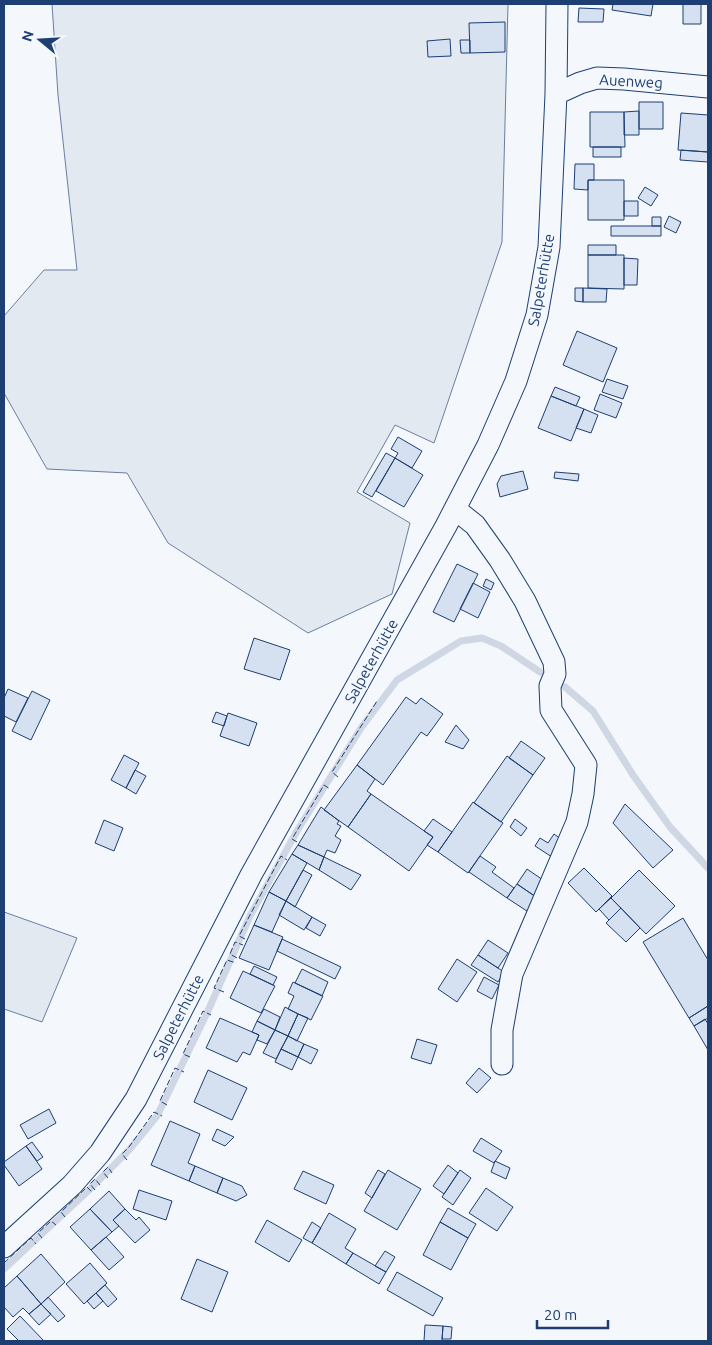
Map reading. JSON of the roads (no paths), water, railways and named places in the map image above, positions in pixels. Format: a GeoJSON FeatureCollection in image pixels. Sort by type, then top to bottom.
{"type":"FeatureCollection","features":[{"type":"Feature","properties":{"kind":"street","name":"Salpeterhütte"},"geometry":{"type":"LineString","coordinates":[[4,1247],[72,1185],[100,1153],[136,1099],[251,875],[423,569],[488,445],[516,381],[538,315],[549,247],[556,94],[557,4]]}},
{"type":"Feature","properties":{"kind":"street","name":"Auenweg"},"geometry":{"type":"LineString","coordinates":[[556,94],[580,83],[597,78],[708,87]]}},
{"type":"Feature","properties":{"kind":"street"},"geometry":{"type":"LineString","coordinates":[[455,509],[475,525],[500,560],[525,601],[554,662],[555,674],[550,686],[551,710],[586,765],[583,794],[577,822],[512,974],[502,1030],[502,1064]]}},
{"type":"Feature","properties":{"kind":"waterway"},"geometry":{"type":"LineString","coordinates":[[4,1269],[87,1192],[129,1150],[157,1116],[207,1013],[250,916],[297,831],[361,728],[397,680],[461,641],[482,638],[501,646],[540,672]]}},
{"type":"Feature","properties":{"kind":"waterway"},"geometry":{"type":"LineString","coordinates":[[565,687],[593,711],[633,775],[670,827],[708,868]]}}]}
